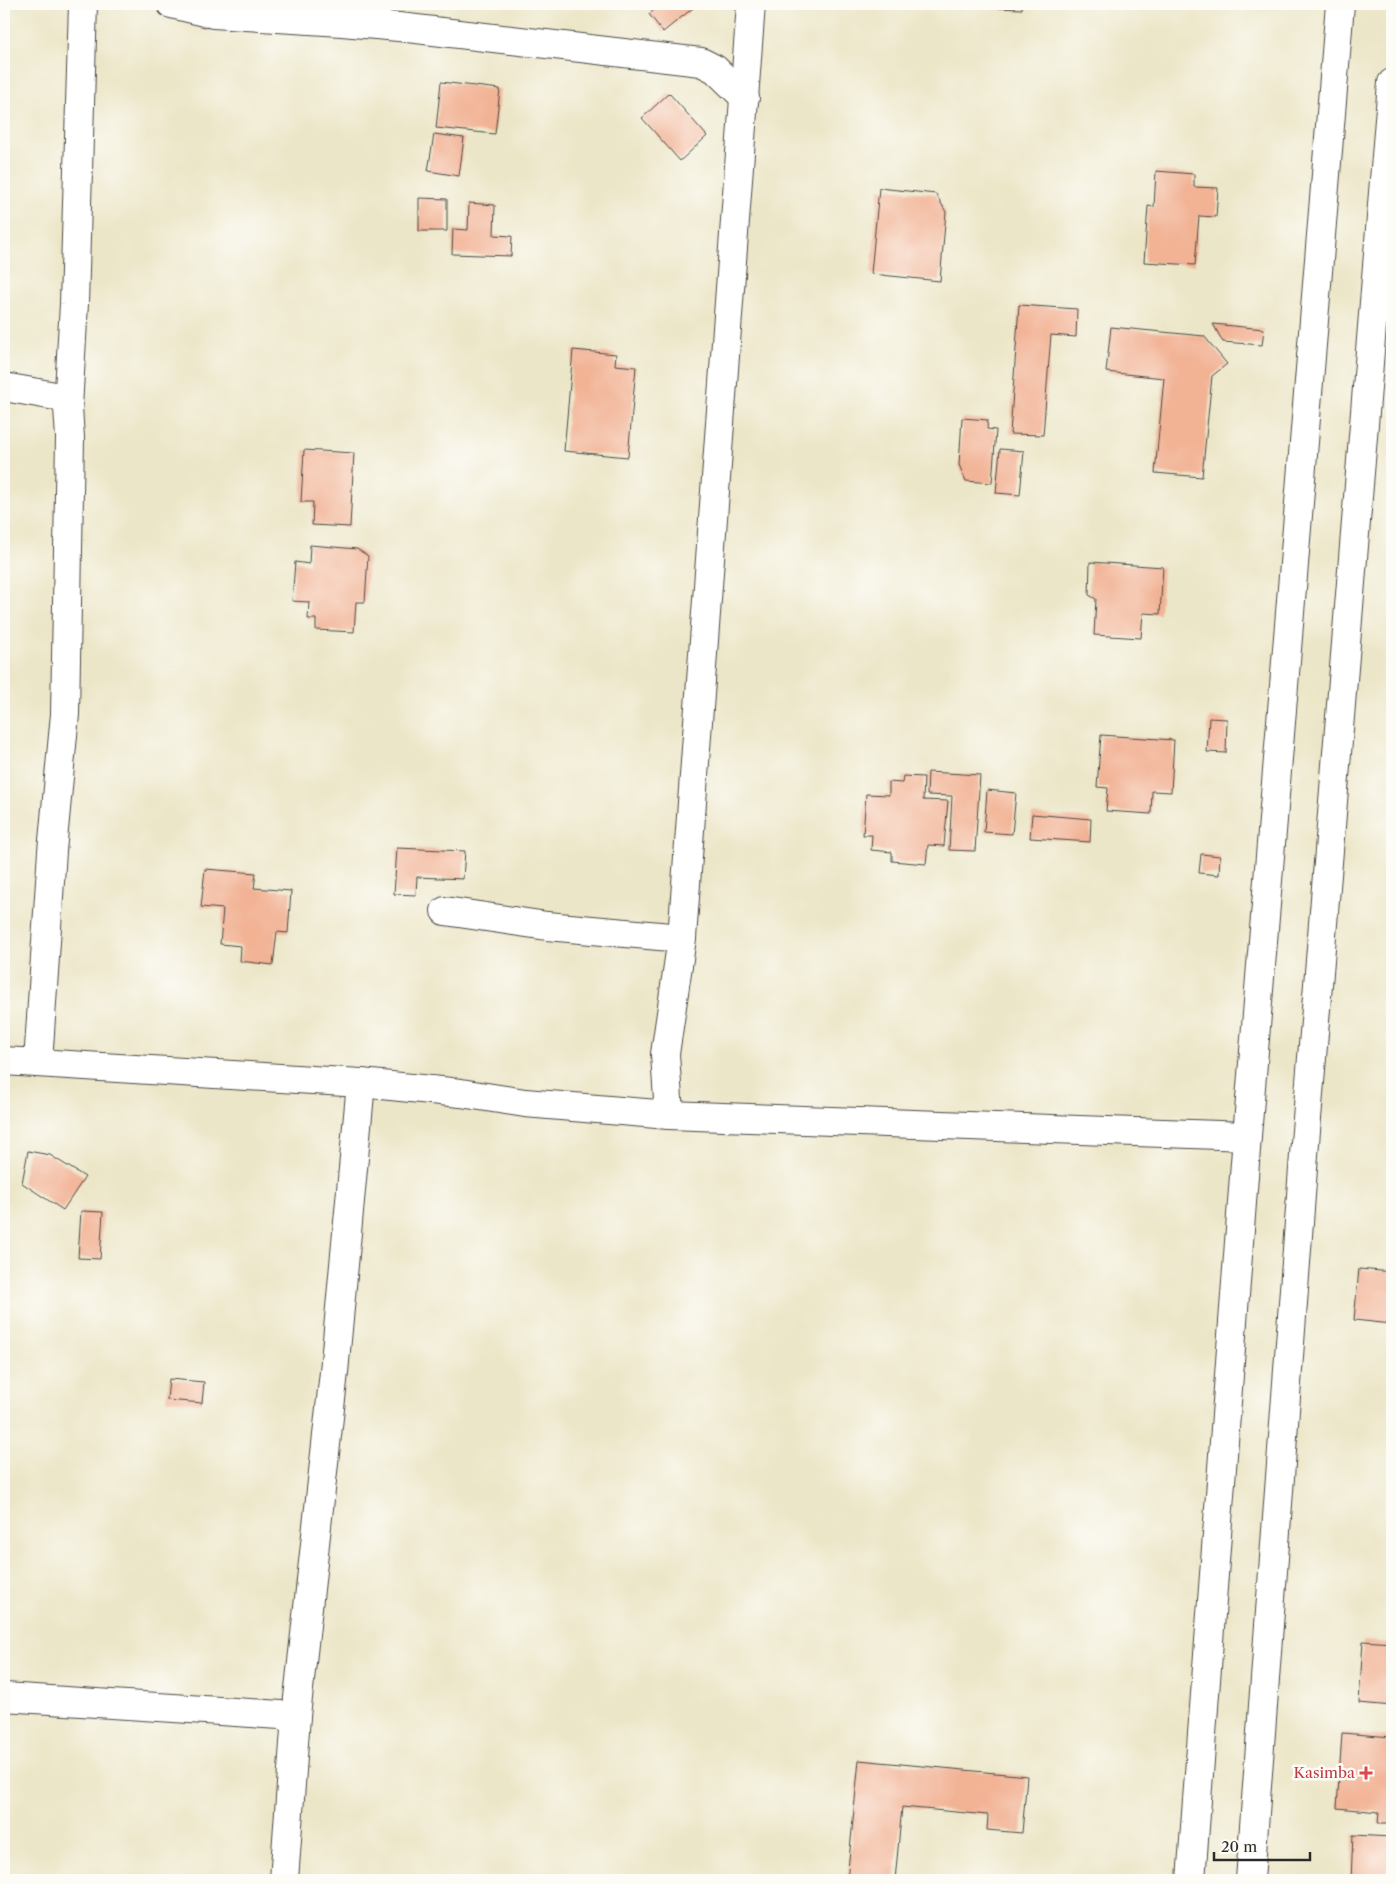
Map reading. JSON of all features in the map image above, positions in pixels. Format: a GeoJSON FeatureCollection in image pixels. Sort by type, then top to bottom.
{"type":"FeatureCollection","features":[{"type":"Feature","properties":{"kind":"street"},"geometry":{"type":"LineString","coordinates":[[38,1063],[52,851],[65,714],[70,438],[68,407],[74,304],[82,4]]}},
{"type":"Feature","properties":{"kind":"street"},"geometry":{"type":"LineString","coordinates":[[171,4],[213,14],[390,26],[701,62],[715,69],[745,98]]}},
{"type":"Feature","properties":{"kind":"street"},"geometry":{"type":"LineString","coordinates":[[669,1115],[665,1054],[682,938],[751,4]]}},
{"type":"Feature","properties":{"kind":"street"},"geometry":{"type":"LineString","coordinates":[[1191,1880],[1247,1136],[1340,4]]}},
{"type":"Feature","properties":{"kind":"street"},"geometry":{"type":"LineString","coordinates":[[1250,1880],[1304,1156],[1391,116],[1392,83]]}},
{"type":"Feature","properties":{"kind":"street"},"geometry":{"type":"LineString","coordinates":[[4,387],[61,397],[68,407]]}},
{"type":"Feature","properties":{"kind":"street"},"geometry":{"type":"LineString","coordinates":[[445,911],[565,928],[682,938]]}},
{"type":"Feature","properties":{"kind":"street"},"geometry":{"type":"LineString","coordinates":[[4,1061],[360,1083],[461,1093],[525,1103],[669,1115],[1247,1136]]}},
{"type":"Feature","properties":{"kind":"street"},"geometry":{"type":"LineString","coordinates":[[284,1880],[296,1716],[334,1372],[360,1083]]}},
{"type":"Feature","properties":{"kind":"street"},"geometry":{"type":"LineString","coordinates":[[4,1697],[296,1716]]}},
{"type":"Feature","properties":{"kind":"building"},"geometry":{"type":"Polygon","coordinates":[[[662,4],[698,4],[663,32],[649,14],[662,4]]]}},
{"type":"Feature","properties":{"kind":"building"},"geometry":{"type":"Polygon","coordinates":[[[997,4],[1022,4],[1022,9],[996,8],[997,4]]]}},
{"type":"Feature","properties":{"kind":"building"},"geometry":{"type":"Polygon","coordinates":[[[441,82],[500,89],[495,134],[436,128],[441,82]]]}},
{"type":"Feature","properties":{"kind":"building"},"geometry":{"type":"Polygon","coordinates":[[[669,93],[707,136],[680,161],[642,118],[669,93]]]}},
{"type":"Feature","properties":{"kind":"building"},"geometry":{"type":"Polygon","coordinates":[[[434,134],[464,138],[459,176],[428,171],[434,134]]]}},
{"type":"Feature","properties":{"kind":"building"},"geometry":{"type":"Polygon","coordinates":[[[1156,171],[1194,174],[1194,187],[1218,188],[1216,217],[1199,216],[1195,265],[1144,262],[1148,206],[1154,207],[1156,171]]]}},
{"type":"Feature","properties":{"kind":"building"},"geometry":{"type":"Polygon","coordinates":[[[879,188],[936,194],[946,212],[940,281],[871,274],[879,188]]]}},
{"type":"Feature","properties":{"kind":"building"},"geometry":{"type":"Polygon","coordinates":[[[419,198],[447,199],[447,231],[419,231],[419,198]]]}},
{"type":"Feature","properties":{"kind":"building"},"geometry":{"type":"Polygon","coordinates":[[[469,203],[495,205],[494,235],[512,236],[511,256],[452,254],[453,229],[468,230],[469,203]]]}},
{"type":"Feature","properties":{"kind":"building"},"geometry":{"type":"Polygon","coordinates":[[[1019,305],[1077,309],[1076,337],[1051,335],[1043,435],[1010,434],[1019,305]]]}},
{"type":"Feature","properties":{"kind":"building"},"geometry":{"type":"Polygon","coordinates":[[[1213,324],[1264,329],[1262,345],[1223,342],[1213,324]]]}},
{"type":"Feature","properties":{"kind":"building"},"geometry":{"type":"Polygon","coordinates":[[[1111,327],[1204,336],[1227,364],[1212,376],[1202,477],[1155,473],[1164,378],[1106,372],[1111,327]]]}},
{"type":"Feature","properties":{"kind":"building"},"geometry":{"type":"Polygon","coordinates":[[[573,350],[616,354],[615,365],[636,367],[628,457],[564,451],[573,350]]]}},
{"type":"Feature","properties":{"kind":"building"},"geometry":{"type":"Polygon","coordinates":[[[962,418],[988,420],[987,429],[996,430],[992,483],[966,481],[959,465],[962,418]]]}},
{"type":"Feature","properties":{"kind":"building"},"geometry":{"type":"Polygon","coordinates":[[[1000,449],[1024,451],[1020,495],[996,493],[1000,449]]]}},
{"type":"Feature","properties":{"kind":"building"},"geometry":{"type":"Polygon","coordinates":[[[304,450],[354,453],[350,527],[312,525],[313,502],[301,502],[304,450]]]}},
{"type":"Feature","properties":{"kind":"building"},"geometry":{"type":"Polygon","coordinates":[[[310,545],[357,549],[368,556],[365,602],[356,602],[354,632],[316,630],[316,619],[308,619],[309,602],[292,601],[295,562],[309,564],[310,545]]]}},
{"type":"Feature","properties":{"kind":"building"},"geometry":{"type":"Polygon","coordinates":[[[1090,562],[1163,567],[1160,614],[1143,613],[1141,638],[1094,635],[1096,599],[1089,595],[1090,562]]]}},
{"type":"Feature","properties":{"kind":"building"},"geometry":{"type":"Polygon","coordinates":[[[1209,718],[1227,719],[1226,753],[1207,752],[1209,718]]]}},
{"type":"Feature","properties":{"kind":"building"},"geometry":{"type":"Polygon","coordinates":[[[1101,735],[1174,740],[1171,792],[1152,791],[1151,814],[1106,811],[1108,788],[1097,787],[1101,735]]]}},
{"type":"Feature","properties":{"kind":"building"},"geometry":{"type":"Polygon","coordinates":[[[928,772],[980,775],[975,851],[949,850],[952,796],[927,795],[928,772]]]}},
{"type":"Feature","properties":{"kind":"building"},"geometry":{"type":"Polygon","coordinates":[[[903,776],[924,777],[923,800],[948,801],[944,846],[928,845],[926,864],[892,861],[892,852],[871,850],[872,835],[863,835],[866,794],[889,795],[889,782],[902,783],[903,776]]]}},
{"type":"Feature","properties":{"kind":"building"},"geometry":{"type":"Polygon","coordinates":[[[987,790],[1016,793],[1012,834],[984,832],[987,790]]]}},
{"type":"Feature","properties":{"kind":"building"},"geometry":{"type":"Polygon","coordinates":[[[1032,814],[1091,819],[1090,842],[1030,838],[1032,814]]]}},
{"type":"Feature","properties":{"kind":"building"},"geometry":{"type":"Polygon","coordinates":[[[397,848],[465,851],[463,879],[417,877],[416,895],[394,894],[397,848]]]}},
{"type":"Feature","properties":{"kind":"building"},"geometry":{"type":"Polygon","coordinates":[[[1201,854],[1220,856],[1219,875],[1199,873],[1201,854]]]}},
{"type":"Feature","properties":{"kind":"building"},"geometry":{"type":"Polygon","coordinates":[[[205,869],[256,873],[254,888],[291,891],[288,933],[277,932],[273,965],[240,961],[241,946],[220,944],[223,909],[201,907],[205,869]]]}},
{"type":"Feature","properties":{"kind":"building"},"geometry":{"type":"Polygon","coordinates":[[[28,1151],[50,1155],[85,1177],[63,1210],[22,1183],[28,1151]]]}},
{"type":"Feature","properties":{"kind":"building"},"geometry":{"type":"Polygon","coordinates":[[[81,1211],[103,1212],[100,1259],[78,1258],[81,1211]]]}},
{"type":"Feature","properties":{"kind":"building"},"geometry":{"type":"Polygon","coordinates":[[[1359,1269],[1392,1272],[1392,1324],[1354,1320],[1359,1269]]]}},
{"type":"Feature","properties":{"kind":"building"},"geometry":{"type":"Polygon","coordinates":[[[169,1379],[204,1382],[202,1403],[167,1400],[169,1379]]]}},
{"type":"Feature","properties":{"kind":"building"},"geometry":{"type":"Polygon","coordinates":[[[1363,1641],[1392,1643],[1392,1706],[1359,1703],[1363,1641]]]}},
{"type":"Feature","properties":{"kind":"building","name":"Kasimba"},"geometry":{"type":"Polygon","coordinates":[[[1342,1733],[1392,1737],[1392,1824],[1378,1824],[1379,1812],[1337,1808],[1342,1733]]]}},
{"type":"Feature","properties":{"kind":"building"},"geometry":{"type":"Polygon","coordinates":[[[859,1760],[1027,1776],[1022,1833],[987,1830],[988,1815],[902,1807],[895,1880],[847,1880],[859,1760]]]}},
{"type":"Feature","properties":{"kind":"building"},"geometry":{"type":"Polygon","coordinates":[[[1353,1835],[1392,1837],[1392,1880],[1351,1880],[1353,1835]]]}},
{"type":"Feature","properties":{"kind":"place","name":"Kasimba"},"geometry":{"type":"Point","coordinates":[1366,1773]}}]}
